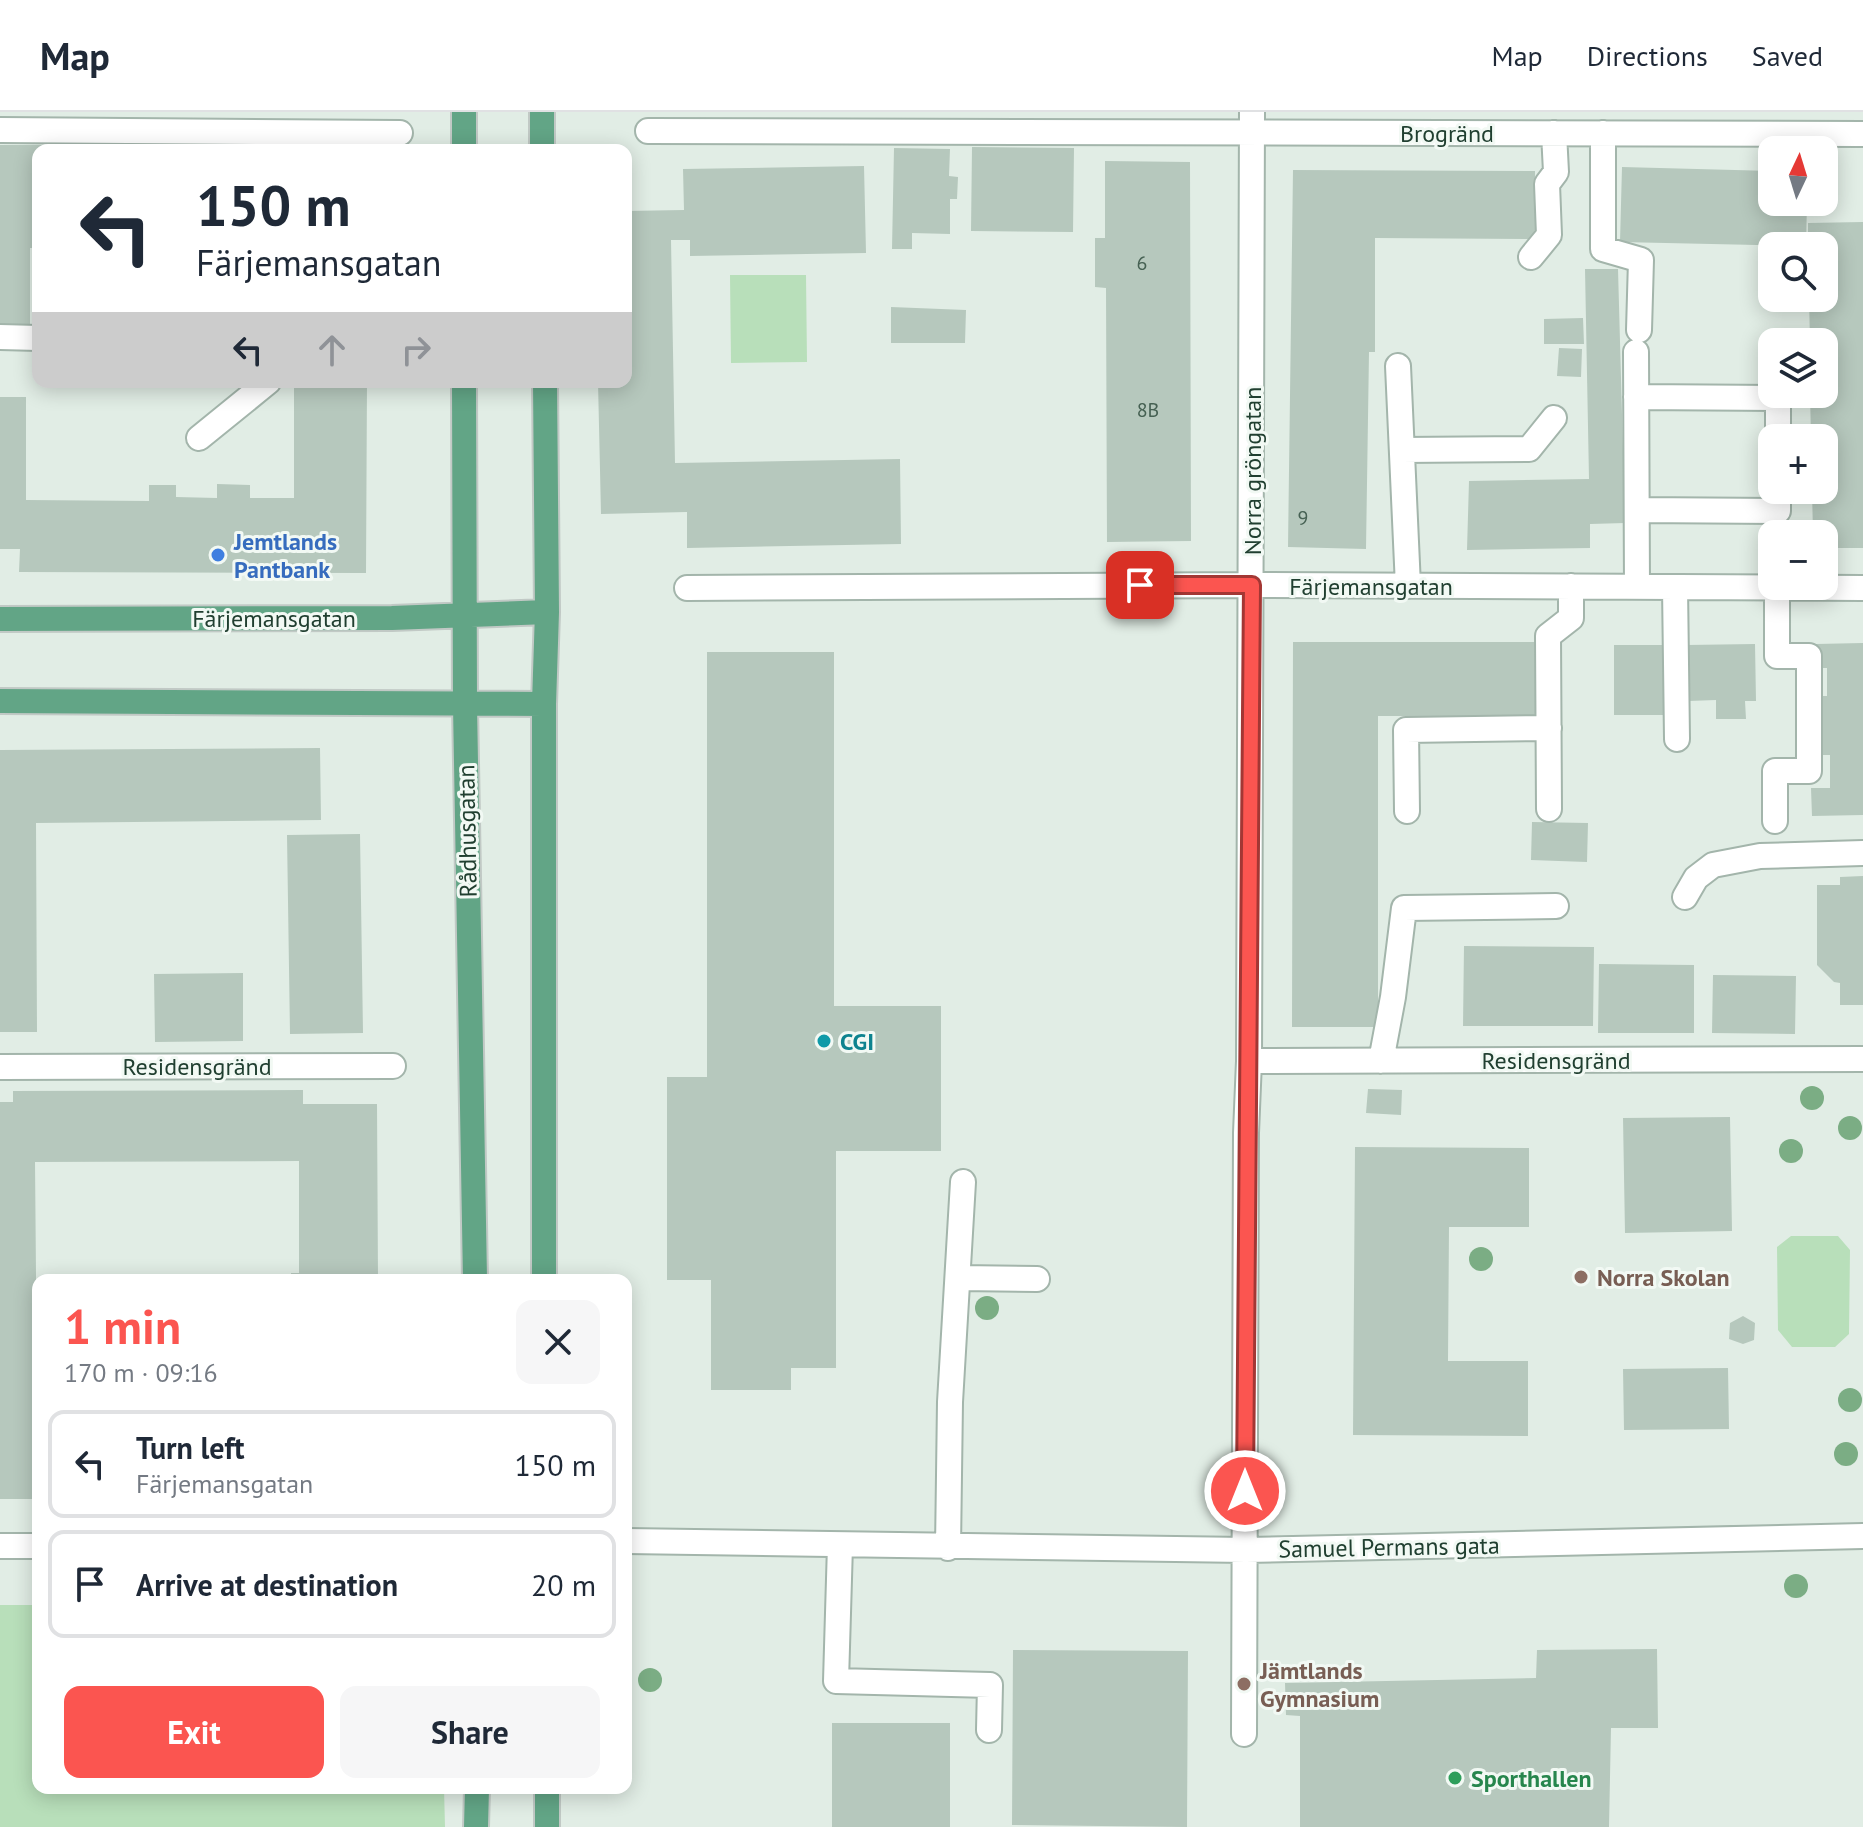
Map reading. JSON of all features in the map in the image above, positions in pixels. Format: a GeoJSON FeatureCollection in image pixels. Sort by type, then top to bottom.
{"type":"FeatureCollection","features":[{"type":"Feature","properties":{"kind":"main road"},"geometry":{"type":"LineString","coordinates":[[464,112],[464,144]]}},
{"type":"Feature","properties":{"kind":"main road"},"geometry":{"type":"LineString","coordinates":[[542,112],[542,144]]}},
{"type":"Feature","properties":{"kind":"main road","name":"Rådhusgatan"},"geometry":{"type":"LineString","coordinates":[[464,388],[465,705],[475,1274]]}},
{"type":"Feature","properties":{"kind":"main road"},"geometry":{"type":"LineString","coordinates":[[544,1274],[545,388]]}},
{"type":"Feature","properties":{"kind":"main road","name":"Färjemansgatan"},"geometry":{"type":"LineString","coordinates":[[0,619],[392,618],[547,612]]}},
{"type":"Feature","properties":{"kind":"main road"},"geometry":{"type":"LineString","coordinates":[[0,701],[544,704]]}},
{"type":"Feature","properties":{"kind":"main road"},"geometry":{"type":"LineString","coordinates":[[476,1827],[477,1794]]}},
{"type":"Feature","properties":{"kind":"main road"},"geometry":{"type":"LineString","coordinates":[[547,1794],[547,1827]]}},
{"type":"Feature","properties":{"kind":"street","name":"Brogränd"},"geometry":{"type":"LineString","coordinates":[[648,131],[1253,122],[1554,133],[1863,134]]}},
{"type":"Feature","properties":{"kind":"street","name":"Norra gröngatan"},"geometry":{"type":"LineString","coordinates":[[1244,1734],[1253,122]]}},
{"type":"Feature","properties":{"kind":"street"},"geometry":{"type":"LineString","coordinates":[[0,130],[400,133]]}},
{"type":"Feature","properties":{"kind":"street"},"geometry":{"type":"LineString","coordinates":[[1531,257],[1549,235],[1547,184],[1556,172],[1554,133]]}},
{"type":"Feature","properties":{"kind":"street"},"geometry":{"type":"LineString","coordinates":[[1603,133],[1603,249],[1641,260],[1636,397],[1637,587]]}},
{"type":"Feature","properties":{"kind":"street"},"geometry":{"type":"LineString","coordinates":[[0,337],[32,338]]}},
{"type":"Feature","properties":{"kind":"street"},"geometry":{"type":"LineString","coordinates":[[1398,366],[1408,586]]}},
{"type":"Feature","properties":{"kind":"street"},"geometry":{"type":"LineString","coordinates":[[199,438],[261,388]]}},
{"type":"Feature","properties":{"kind":"street"},"geometry":{"type":"LineString","coordinates":[[1636,397],[1778,398],[1778,424]]}},
{"type":"Feature","properties":{"kind":"street"},"geometry":{"type":"LineString","coordinates":[[1402,450],[1529,449],[1554,418]]}},
{"type":"Feature","properties":{"kind":"street"},"geometry":{"type":"LineString","coordinates":[[1637,510],[1778,511],[1778,504]]}},
{"type":"Feature","properties":{"kind":"street","name":"Färjemansgatan"},"geometry":{"type":"LineString","coordinates":[[687,588],[1252,585],[1758,587]]}},
{"type":"Feature","properties":{"kind":"street"},"geometry":{"type":"LineString","coordinates":[[1549,809],[1548,636],[1571,618],[1571,586]]}},
{"type":"Feature","properties":{"kind":"street"},"geometry":{"type":"LineString","coordinates":[[1675,587],[1677,739]]}},
{"type":"Feature","properties":{"kind":"street","name":"Färjemansgatan"},"geometry":{"type":"LineString","coordinates":[[1838,588],[1863,588]]}},
{"type":"Feature","properties":{"kind":"street"},"geometry":{"type":"LineString","coordinates":[[1775,821],[1775,771],[1809,771],[1809,656],[1777,656],[1777,600]]}},
{"type":"Feature","properties":{"kind":"street"},"geometry":{"type":"LineString","coordinates":[[1407,811],[1406,730],[1549,728]]}},
{"type":"Feature","properties":{"kind":"street"},"geometry":{"type":"LineString","coordinates":[[1685,897],[1696,878],[1713,865],[1760,856],[1863,853]]}},
{"type":"Feature","properties":{"kind":"street"},"geometry":{"type":"LineString","coordinates":[[1381,1061],[1404,908],[1556,906]]}},
{"type":"Feature","properties":{"kind":"street","name":"Residensgränd"},"geometry":{"type":"LineString","coordinates":[[1249,1061],[1863,1059]]}},
{"type":"Feature","properties":{"kind":"street","name":"Residensgränd"},"geometry":{"type":"LineString","coordinates":[[0,1067],[393,1066]]}},
{"type":"Feature","properties":{"kind":"street"},"geometry":{"type":"LineString","coordinates":[[948,1548],[950,1402],[963,1182]]}},
{"type":"Feature","properties":{"kind":"street"},"geometry":{"type":"LineString","coordinates":[[959,1278],[1037,1279]]}},
{"type":"Feature","properties":{"kind":"street","name":"Samuel Permans gata"},"geometry":{"type":"LineString","coordinates":[[632,1541],[1246,1550],[1863,1536]]}},
{"type":"Feature","properties":{"kind":"street"},"geometry":{"type":"LineString","coordinates":[[840,1545],[836,1681],[990,1685],[989,1730]]}},
{"type":"Feature","properties":{"kind":"street"},"geometry":{"type":"LineString","coordinates":[[0,1546],[32,1546]]}},
{"type":"Feature","properties":{"kind":"green space"},"geometry":{"type":"Polygon","coordinates":[[[730,275],[806,275],[807,362],[731,363],[730,275]]]}},
{"type":"Feature","properties":{"kind":"green space"},"geometry":{"type":"Polygon","coordinates":[[[1791,1236],[1838,1236],[1850,1250],[1849,1334],[1835,1347],[1792,1347],[1778,1330],[1777,1247],[1791,1236]]]}},
{"type":"Feature","properties":{"kind":"green space"},"geometry":{"type":"Polygon","coordinates":[[[0,1605],[32,1605],[32,1794],[444,1794],[445,1827],[0,1827],[0,1605]]]}},
{"type":"Feature","properties":{"kind":"building"},"geometry":{"type":"Polygon","coordinates":[[[0,145],[32,145],[30,324],[0,324],[0,145]]]}},
{"type":"Feature","properties":{"kind":"building"},"geometry":{"type":"Polygon","coordinates":[[[972,147],[1074,148],[1073,232],[971,231],[972,147]]]}},
{"type":"Feature","properties":{"kind":"building"},"geometry":{"type":"Polygon","coordinates":[[[894,148],[950,149],[949,176],[958,177],[957,199],[950,199],[950,234],[912,233],[912,249],[892,249],[894,148]]]}},
{"type":"Feature","properties":{"kind":"building"},"geometry":{"type":"Polygon","coordinates":[[[1105,161],[1190,162],[1191,541],[1107,542],[1106,288],[1095,287],[1095,238],[1105,238],[1105,161]]]}},
{"type":"Feature","properties":{"kind":"building"},"geometry":{"type":"Polygon","coordinates":[[[864,166],[866,253],[690,256],[690,240],[671,240],[675,463],[900,459],[901,544],[687,548],[687,512],[601,514],[598,388],[632,388],[632,211],[684,210],[683,169],[864,166]]]}},
{"type":"Feature","properties":{"kind":"building"},"geometry":{"type":"Polygon","coordinates":[[[1622,167],[1758,171],[1758,216],[1807,216],[1806,232],[1758,232],[1758,245],[1620,242],[1622,167]]]}},
{"type":"Feature","properties":{"kind":"building"},"geometry":{"type":"Polygon","coordinates":[[[1293,170],[1535,171],[1535,239],[1375,238],[1375,352],[1369,352],[1366,549],[1288,547],[1293,170]]]}},
{"type":"Feature","properties":{"kind":"building"},"geometry":{"type":"Polygon","coordinates":[[[1863,222],[1863,548],[1838,548],[1838,520],[1813,520],[1812,504],[1838,504],[1838,424],[1811,424],[1810,408],[1838,408],[1838,328],[1810,328],[1809,312],[1838,312],[1838,232],[1808,232],[1808,223],[1863,222]]]}},
{"type":"Feature","properties":{"kind":"building"},"geometry":{"type":"Polygon","coordinates":[[[1585,269],[1618,269],[1625,523],[1590,524],[1590,548],[1467,550],[1469,481],[1589,479],[1585,269]]]}},
{"type":"Feature","properties":{"kind":"building"},"geometry":{"type":"Polygon","coordinates":[[[891,307],[966,310],[965,343],[891,343],[891,307]]]}},
{"type":"Feature","properties":{"kind":"building"},"geometry":{"type":"Polygon","coordinates":[[[1583,318],[1584,344],[1544,344],[1544,319],[1583,318]]]}},
{"type":"Feature","properties":{"kind":"building"},"geometry":{"type":"Polygon","coordinates":[[[1559,348],[1582,349],[1581,377],[1557,376],[1559,348]]]}},
{"type":"Feature","properties":{"kind":"building"},"geometry":{"type":"Polygon","coordinates":[[[294,388],[367,388],[366,573],[19,572],[20,549],[0,549],[0,397],[26,397],[26,500],[149,501],[149,485],[176,485],[176,497],[217,498],[217,484],[250,485],[250,498],[294,498],[294,388]]]}},
{"type":"Feature","properties":{"kind":"building"},"geometry":{"type":"Polygon","coordinates":[[[1293,642],[1543,642],[1543,716],[1378,716],[1378,1027],[1292,1027],[1293,642]]]}},
{"type":"Feature","properties":{"kind":"building"},"geometry":{"type":"Polygon","coordinates":[[[1863,643],[1863,815],[1812,816],[1811,788],[1830,788],[1830,755],[1816,755],[1815,696],[1827,696],[1827,668],[1816,668],[1816,644],[1863,643]]]}},
{"type":"Feature","properties":{"kind":"building"},"geometry":{"type":"Polygon","coordinates":[[[1755,644],[1756,701],[1745,701],[1746,719],[1716,719],[1716,700],[1688,701],[1687,645],[1755,644]]]}},
{"type":"Feature","properties":{"kind":"building"},"geometry":{"type":"Polygon","coordinates":[[[1614,645],[1664,645],[1664,715],[1614,715],[1614,645]]]}},
{"type":"Feature","properties":{"kind":"building","name":"CGI"},"geometry":{"type":"Polygon","coordinates":[[[707,652],[834,652],[834,1006],[941,1006],[941,1151],[836,1151],[836,1368],[791,1368],[791,1390],[711,1390],[711,1280],[667,1280],[667,1077],[707,1077],[707,652]]]}},
{"type":"Feature","properties":{"kind":"building"},"geometry":{"type":"Polygon","coordinates":[[[320,748],[321,820],[36,823],[37,1032],[0,1032],[0,750],[320,748]]]}},
{"type":"Feature","properties":{"kind":"building"},"geometry":{"type":"Polygon","coordinates":[[[1532,822],[1588,823],[1587,862],[1531,860],[1532,822]]]}},
{"type":"Feature","properties":{"kind":"building"},"geometry":{"type":"Polygon","coordinates":[[[360,834],[363,1033],[290,1034],[287,835],[360,834]]]}},
{"type":"Feature","properties":{"kind":"building"},"geometry":{"type":"Polygon","coordinates":[[[1863,876],[1863,1005],[1840,1005],[1840,983],[1834,982],[1817,965],[1817,885],[1840,885],[1840,877],[1863,876]]]}},
{"type":"Feature","properties":{"kind":"building"},"geometry":{"type":"Polygon","coordinates":[[[1464,946],[1594,947],[1593,1026],[1463,1026],[1464,946]]]}},
{"type":"Feature","properties":{"kind":"building"},"geometry":{"type":"Polygon","coordinates":[[[1599,964],[1694,965],[1694,1033],[1598,1033],[1599,964]]]}},
{"type":"Feature","properties":{"kind":"building"},"geometry":{"type":"Polygon","coordinates":[[[243,973],[243,1041],[155,1042],[154,974],[243,973]]]}},
{"type":"Feature","properties":{"kind":"building"},"geometry":{"type":"Polygon","coordinates":[[[1713,975],[1796,976],[1795,1034],[1712,1033],[1713,975]]]}},
{"type":"Feature","properties":{"kind":"building"},"geometry":{"type":"Polygon","coordinates":[[[1368,1089],[1402,1090],[1401,1115],[1366,1113],[1368,1089]]]}},
{"type":"Feature","properties":{"kind":"building"},"geometry":{"type":"Polygon","coordinates":[[[303,1090],[303,1104],[377,1104],[378,1274],[291,1274],[299,1273],[299,1161],[35,1162],[32,1499],[0,1499],[0,1102],[13,1102],[13,1091],[303,1090]]]}},
{"type":"Feature","properties":{"kind":"building"},"geometry":{"type":"Polygon","coordinates":[[[1730,1117],[1732,1231],[1625,1233],[1623,1118],[1730,1117]]]}},
{"type":"Feature","properties":{"kind":"building"},"geometry":{"type":"Polygon","coordinates":[[[1355,1147],[1529,1148],[1529,1227],[1449,1227],[1448,1361],[1528,1361],[1528,1436],[1353,1435],[1355,1147]]]}},
{"type":"Feature","properties":{"kind":"building"},"geometry":{"type":"Polygon","coordinates":[[[1743,1316],[1755,1323],[1754,1340],[1743,1344],[1729,1339],[1730,1323],[1743,1316]]]}},
{"type":"Feature","properties":{"kind":"building"},"geometry":{"type":"Polygon","coordinates":[[[1728,1368],[1729,1429],[1624,1430],[1623,1369],[1728,1368]]]}},
{"type":"Feature","properties":{"kind":"building","name":"Sporthallen"},"geometry":{"type":"Polygon","coordinates":[[[1657,1649],[1658,1728],[1611,1728],[1609,1827],[1300,1827],[1300,1716],[1286,1715],[1285,1683],[1536,1678],[1537,1650],[1657,1649]]]}},
{"type":"Feature","properties":{"kind":"building"},"geometry":{"type":"Polygon","coordinates":[[[1013,1650],[1188,1651],[1187,1827],[1012,1825],[1013,1650]]]}},
{"type":"Feature","properties":{"kind":"building"},"geometry":{"type":"Polygon","coordinates":[[[832,1723],[950,1723],[950,1827],[832,1827],[832,1723]]]}},
{"type":"Feature","properties":{"kind":"place","name":"Jemtlands Pantbank"},"geometry":{"type":"Point","coordinates":[218,555]}},
{"type":"Feature","properties":{"kind":"place","name":"CGI"},"geometry":{"type":"Point","coordinates":[824,1041]}},
{"type":"Feature","properties":{"kind":"place","name":"Norra Skolan"},"geometry":{"type":"Point","coordinates":[1581,1277]}},
{"type":"Feature","properties":{"kind":"place","name":"Jämtlands Gymnasium"},"geometry":{"type":"Point","coordinates":[1244,1684]}},
{"type":"Feature","properties":{"kind":"place","name":"Sporthallen"},"geometry":{"type":"Point","coordinates":[1455,1778]}},
{"type":"Feature","properties":{"kind":"route"},"geometry":{"type":"LineString","coordinates":[[1140,585],[1252,585],[1245,1491]]}}]}
